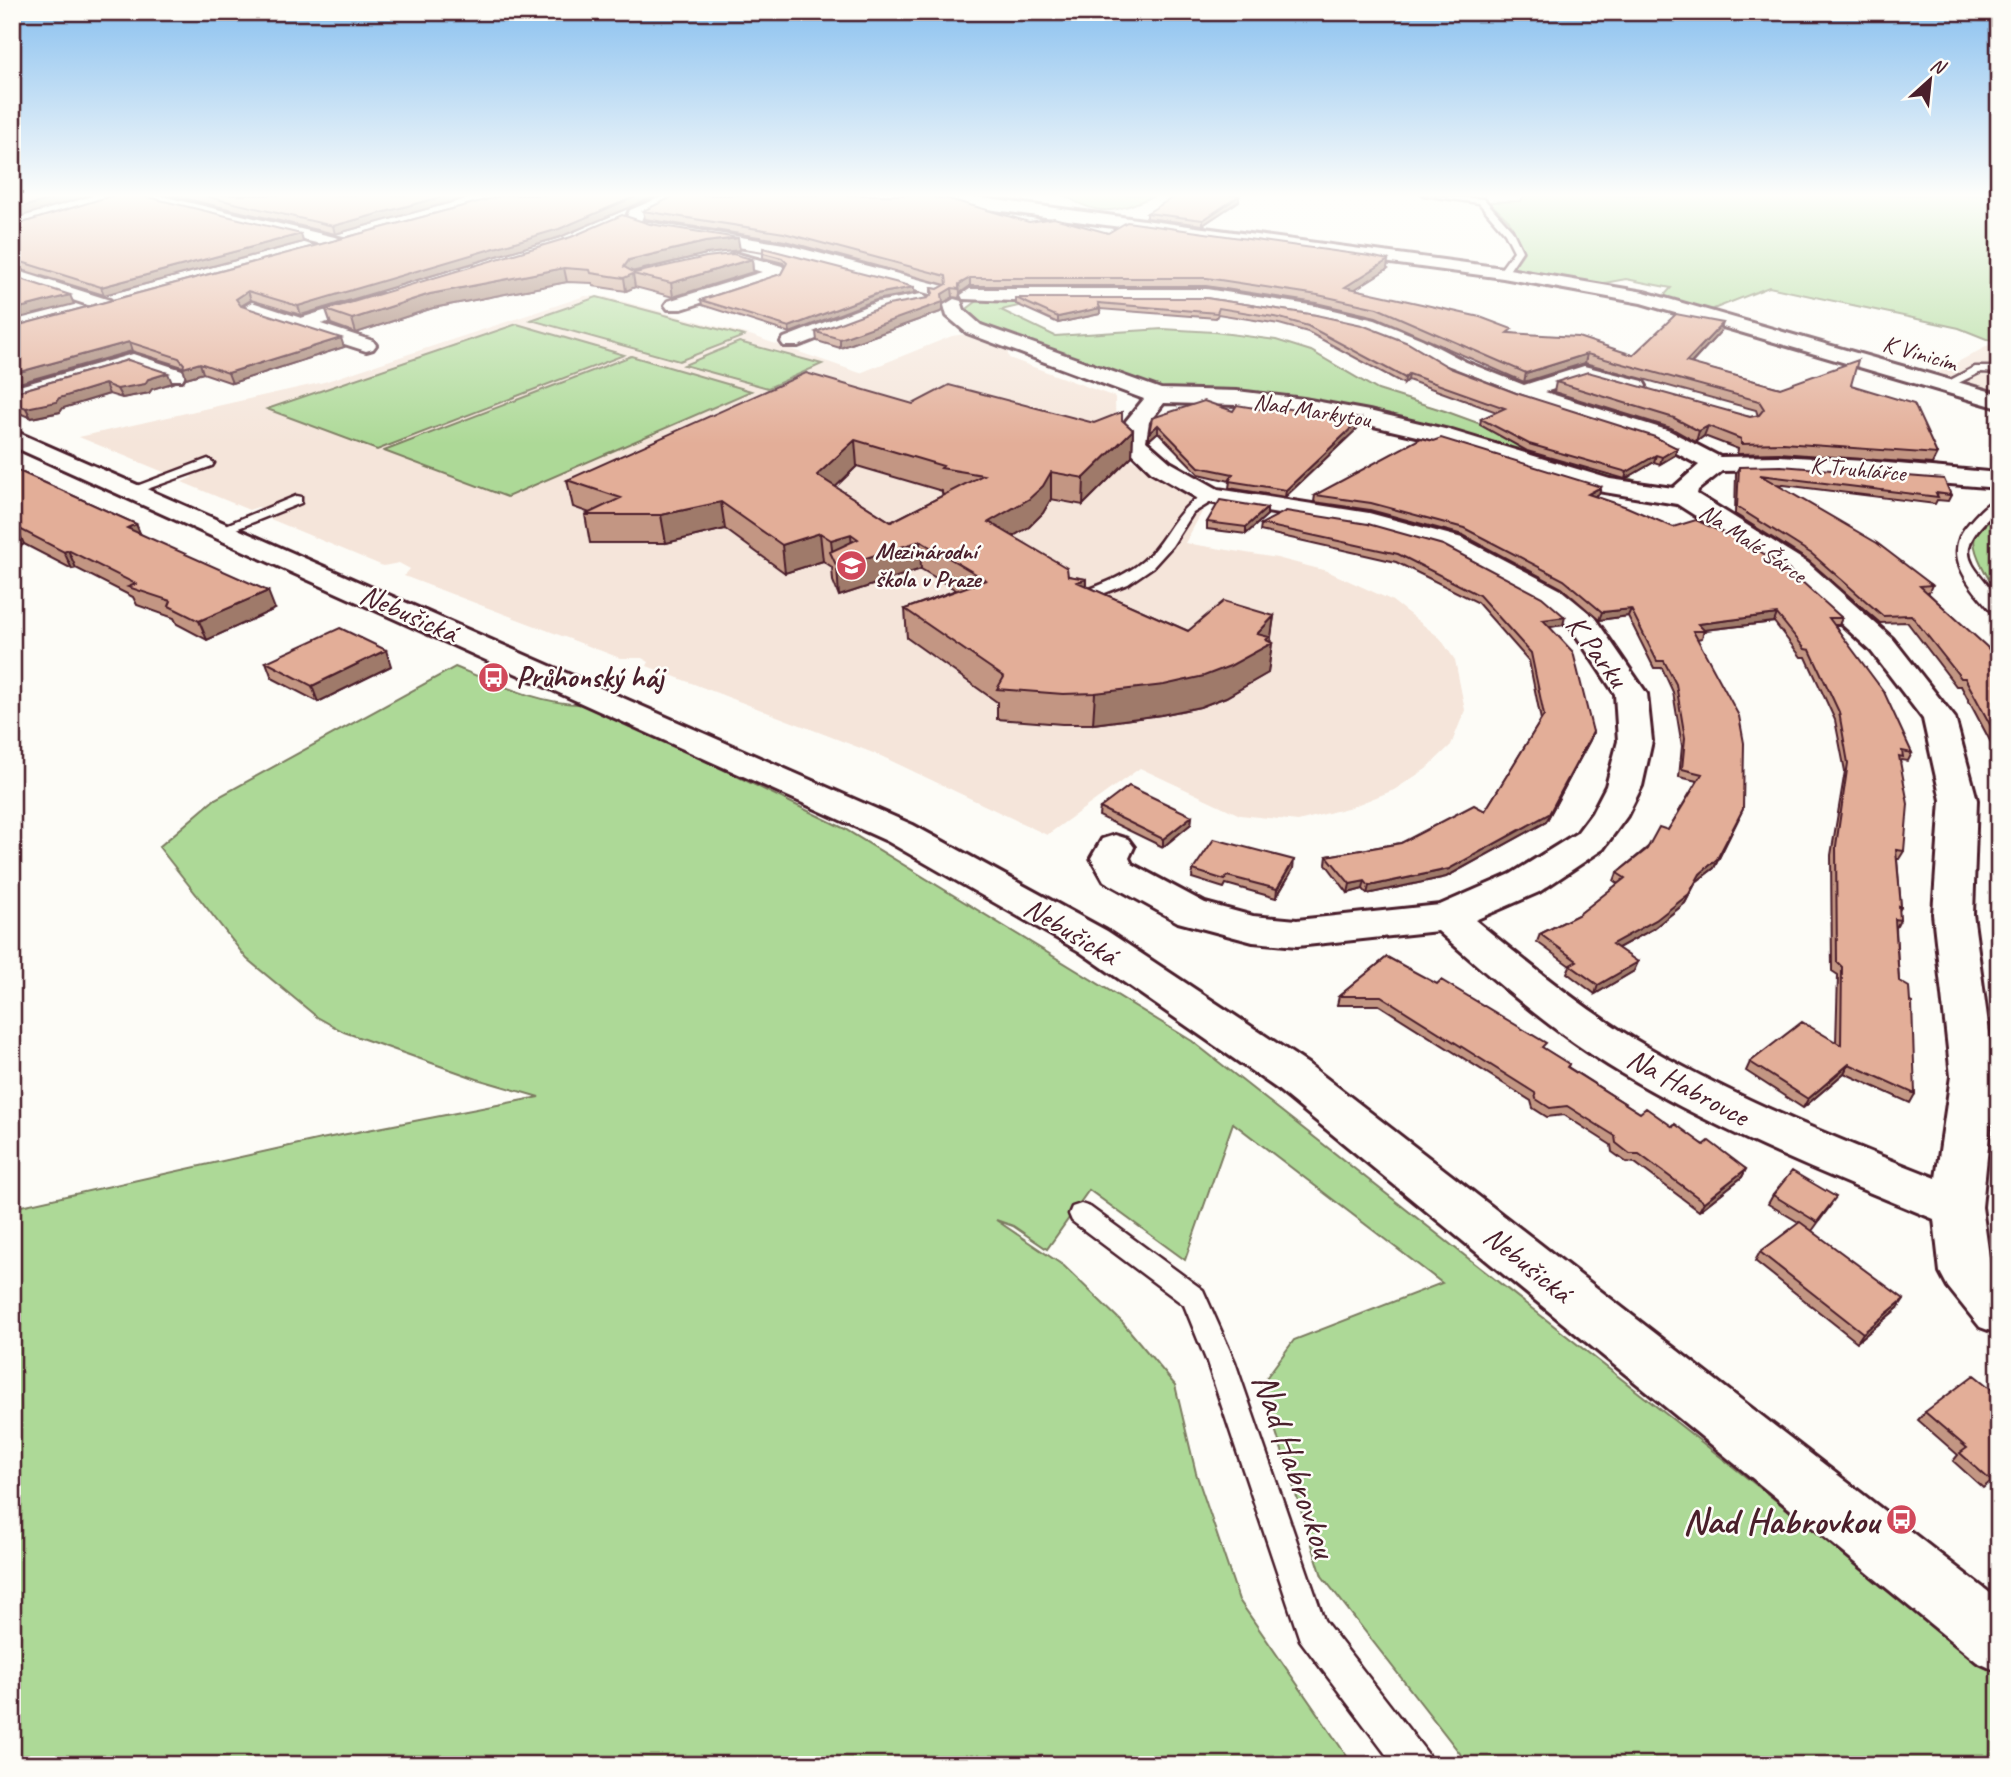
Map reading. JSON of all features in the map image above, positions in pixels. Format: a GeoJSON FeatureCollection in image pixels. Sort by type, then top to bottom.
{"type":"FeatureCollection","features":[{"type":"Feature","properties":{"kind":"street"},"geometry":{"type":"LineString","coordinates":[[25,278],[110,303],[77,311]]}},
{"type":"Feature","properties":{"kind":"street"},"geometry":{"type":"LineString","coordinates":[[675,305],[761,278]]}},
{"type":"Feature","properties":{"kind":"street","name":"Na Malé Šárce"},"geometry":{"type":"LineString","coordinates":[[875,278],[929,295],[953,290],[962,300],[1065,297],[1146,285],[1259,301],[1368,324],[1415,343],[1458,367],[1523,392],[1662,436],[1716,464],[1686,487],[1684,497],[1798,569],[1882,645],[1939,718],[1959,800],[1953,914],[1973,1076],[1957,1208],[1966,1272],[1999,1311]]}},
{"type":"Feature","properties":{"kind":"street","name":"K Vinicím"},"geometry":{"type":"LineString","coordinates":[[1530,278],[1644,299],[1999,401]]}},
{"type":"Feature","properties":{"kind":"street"},"geometry":{"type":"LineString","coordinates":[[790,342],[884,306],[929,295]]}},
{"type":"Feature","properties":{"kind":"street"},"geometry":{"type":"LineString","coordinates":[[301,324],[395,296]]}},
{"type":"Feature","properties":{"kind":"street","name":"Nad Markytou"},"geometry":{"type":"LineString","coordinates":[[962,300],[954,312],[974,329],[1158,396],[1237,398],[1304,405],[1441,435],[1607,486],[1684,497]]}},
{"type":"Feature","properties":{"kind":"street"},"geometry":{"type":"LineString","coordinates":[[252,308],[366,345]]}},
{"type":"Feature","properties":{"kind":"street"},"geometry":{"type":"LineString","coordinates":[[12,395],[133,360],[174,375]]}},
{"type":"Feature","properties":{"kind":"street"},"geometry":{"type":"LineString","coordinates":[[1523,392],[1584,372],[1659,393]]}},
{"type":"Feature","properties":{"kind":"street","name":"K Parku"},"geometry":{"type":"LineString","coordinates":[[1115,847],[1110,858],[1117,872],[1192,913],[1253,929],[1297,933],[1447,917],[1525,883],[1590,841],[1609,816],[1624,786],[1635,741],[1631,694],[1583,623],[1551,596],[1452,544],[1369,521],[1211,496],[1161,467],[1134,443],[1138,421],[1158,396]]}},
{"type":"Feature","properties":{"kind":"street","name":"Nebušická"},"geometry":{"type":"LineString","coordinates":[[12,437],[900,833],[1093,941],[1292,1076],[1999,1640]]}},
{"type":"Feature","properties":{"kind":"street","name":"K Truhlářce"},"geometry":{"type":"LineString","coordinates":[[1716,464],[1779,463],[1999,481]]}},
{"type":"Feature","properties":{"kind":"street","name":"Na Habrovce"},"geometry":{"type":"LineString","coordinates":[[1447,917],[1525,984],[1634,1060],[1784,1138],[1957,1208]]}},
{"type":"Feature","properties":{"kind":"lane"},"geometry":{"type":"LineString","coordinates":[[1944,386],[1979,369],[1999,370]]}},
{"type":"Feature","properties":{"kind":"lane"},"geometry":{"type":"LineString","coordinates":[[132,490],[208,463]]}},
{"type":"Feature","properties":{"kind":"lane"},"geometry":{"type":"LineString","coordinates":[[1074,600],[1123,581],[1148,564],[1182,524],[1188,510],[1211,496]]}},
{"type":"Feature","properties":{"kind":"lane"},"geometry":{"type":"LineString","coordinates":[[221,530],[296,500]]}},
{"type":"Feature","properties":{"kind":"lane"},"geometry":{"type":"LineString","coordinates":[[1999,502],[1964,534],[1960,552],[1970,578],[1999,611]]}},
{"type":"Feature","properties":{"kind":"lane","name":"Nad Habrovkou"},"geometry":{"type":"LineString","coordinates":[[1081,1214],[1194,1298],[1221,1362],[1311,1629],[1415,1765]]}},
{"type":"Feature","properties":{"kind":"shaded area","name":"Mezinárodní škola v Praze"},"geometry":{"type":"Polygon","coordinates":[[[585,296],[606,297],[750,335],[860,373],[952,336],[965,334],[1007,350],[1009,358],[1115,397],[1116,444],[1122,454],[1180,487],[1190,498],[1184,510],[1202,512],[1185,543],[1277,558],[1327,571],[1391,600],[1440,638],[1455,660],[1465,710],[1451,745],[1426,769],[1394,790],[1351,807],[1298,821],[1240,815],[1140,768],[1047,835],[881,756],[647,666],[649,662],[642,658],[620,658],[404,576],[410,569],[399,563],[383,566],[268,518],[275,513],[258,507],[249,510],[182,482],[193,477],[176,470],[166,473],[79,437],[324,382],[585,296]]]}},
{"type":"Feature","properties":{"kind":"shaded area"},"geometry":{"type":"Polygon","coordinates":[[[1993,343],[1999,344],[1999,393],[1932,376],[1993,343]]]}},
{"type":"Feature","properties":{"kind":"green space"},"geometry":{"type":"Polygon","coordinates":[[[1548,278],[1999,278],[1999,344],[1959,328],[1769,287],[1706,312],[1661,299],[1671,288],[1626,279],[1594,285],[1548,278]]]}},
{"type":"Feature","properties":{"kind":"green space"},"geometry":{"type":"Polygon","coordinates":[[[597,297],[744,336],[679,361],[531,320],[597,297]]]}},
{"type":"Feature","properties":{"kind":"green space"},"geometry":{"type":"Polygon","coordinates":[[[980,299],[1044,300],[1001,310],[1055,336],[1163,329],[1276,340],[1311,351],[1378,390],[1445,411],[1634,480],[1632,483],[1617,483],[1475,439],[1154,388],[986,329],[964,311],[980,299]]]}},
{"type":"Feature","properties":{"kind":"green space"},"geometry":{"type":"Polygon","coordinates":[[[517,324],[624,355],[377,450],[267,409],[517,324]]]}},
{"type":"Feature","properties":{"kind":"green space"},"geometry":{"type":"Polygon","coordinates":[[[739,342],[822,364],[768,388],[684,365],[739,342]]]}},
{"type":"Feature","properties":{"kind":"green space"},"geometry":{"type":"Polygon","coordinates":[[[631,356],[751,391],[507,497],[384,451],[631,356]]]}},
{"type":"Feature","properties":{"kind":"green space"},"geometry":{"type":"Polygon","coordinates":[[[1999,512],[1999,594],[1982,566],[1974,542],[1979,531],[1999,512]]]}},
{"type":"Feature","properties":{"kind":"green space"},"geometry":{"type":"Polygon","coordinates":[[[455,667],[538,698],[589,704],[843,828],[1192,1041],[1999,1676],[1999,1765],[1469,1765],[1322,1576],[1261,1385],[1294,1340],[1442,1283],[1233,1123],[1185,1260],[1089,1190],[1047,1249],[1013,1226],[996,1220],[1064,1266],[1123,1323],[1175,1385],[1196,1473],[1239,1600],[1353,1765],[12,1765],[12,1208],[321,1139],[539,1097],[477,1079],[344,1032],[317,1017],[247,959],[159,847],[215,799],[455,667]]]}},
{"type":"Feature","properties":{"kind":"building"},"geometry":{"type":"Polygon","coordinates":[[[12,278],[70,295],[12,310],[12,278]]]}},
{"type":"Feature","properties":{"kind":"building"},"geometry":{"type":"Polygon","coordinates":[[[72,278],[135,278],[101,287],[72,278]]]}},
{"type":"Feature","properties":{"kind":"building"},"geometry":{"type":"Polygon","coordinates":[[[195,278],[393,278],[298,306],[248,291],[236,299],[241,306],[341,338],[228,373],[200,363],[183,368],[184,364],[179,358],[129,342],[12,374],[12,327],[195,278]]]}},
{"type":"Feature","properties":{"kind":"building"},"geometry":{"type":"Polygon","coordinates":[[[434,278],[513,278],[430,294],[352,319],[326,310],[434,278]]]}},
{"type":"Feature","properties":{"kind":"building"},"geometry":{"type":"Polygon","coordinates":[[[650,278],[688,278],[671,283],[650,278]]]}},
{"type":"Feature","properties":{"kind":"building"},"geometry":{"type":"Polygon","coordinates":[[[769,278],[879,278],[914,287],[876,294],[789,327],[701,300],[769,278]]]}},
{"type":"Feature","properties":{"kind":"building"},"geometry":{"type":"Polygon","coordinates":[[[946,278],[1359,278],[1345,287],[1480,317],[1512,329],[1507,333],[1578,337],[1633,355],[1676,314],[1723,323],[1686,362],[1780,388],[1858,360],[1851,385],[1914,404],[1937,454],[1783,443],[1741,444],[1741,439],[1708,426],[1699,431],[1674,418],[1556,382],[1588,372],[1750,417],[1759,415],[1764,409],[1759,401],[1587,354],[1526,373],[1377,308],[1318,295],[1207,278],[970,278],[959,284],[959,289],[952,288],[942,294],[943,302],[840,339],[816,332],[888,305],[928,298],[933,293],[931,288],[938,289],[947,284],[946,278]]]}},
{"type":"Feature","properties":{"kind":"building"},"geometry":{"type":"Polygon","coordinates":[[[1016,298],[1206,298],[1362,325],[1408,343],[1450,368],[1516,393],[1655,437],[1677,448],[1662,457],[1656,455],[1627,472],[1529,444],[1481,419],[1505,408],[1409,374],[1405,378],[1308,326],[1280,318],[1219,308],[1217,313],[1098,303],[1100,308],[1058,317],[1016,298]]]}},
{"type":"Feature","properties":{"kind":"building"},"geometry":{"type":"Polygon","coordinates":[[[128,360],[168,373],[148,379],[145,384],[117,389],[105,384],[59,398],[56,402],[26,408],[12,402],[12,393],[128,360]]]}},
{"type":"Feature","properties":{"kind":"building"},"geometry":{"type":"Polygon","coordinates":[[[806,373],[913,404],[949,385],[1094,423],[1122,412],[1122,420],[1133,430],[1084,478],[1051,472],[1043,486],[1029,499],[989,522],[1067,568],[1068,576],[1086,579],[1077,582],[1188,631],[1224,601],[1274,616],[1257,634],[1269,637],[1266,640],[1272,643],[1230,666],[1204,676],[1164,685],[1063,694],[997,689],[1004,677],[905,609],[986,580],[920,541],[837,567],[830,552],[858,539],[851,534],[831,540],[820,533],[782,545],[721,502],[661,515],[585,515],[621,498],[567,480],[806,373]],[[855,440],[817,475],[891,522],[983,475],[941,468],[943,466],[855,440]]]}},
{"type":"Feature","properties":{"kind":"building"},"geometry":{"type":"Polygon","coordinates":[[[1204,401],[1233,411],[1237,405],[1272,411],[1275,407],[1361,419],[1286,490],[1229,481],[1233,474],[1199,467],[1158,425],[1149,433],[1152,418],[1204,401]]]}},
{"type":"Feature","properties":{"kind":"building"},"geometry":{"type":"Polygon","coordinates":[[[1421,438],[1433,441],[1441,438],[1601,487],[1588,494],[1673,527],[1696,520],[1736,539],[1736,536],[1789,570],[1842,618],[1829,618],[1884,692],[1912,753],[1902,751],[1903,757],[1899,756],[1908,804],[1904,851],[1896,850],[1901,907],[1899,906],[1900,920],[1895,919],[1899,981],[1909,987],[1912,1003],[1915,1094],[1849,1064],[1808,1099],[1750,1062],[1802,1022],[1841,1045],[1842,967],[1837,962],[1836,846],[1848,763],[1839,712],[1810,650],[1805,649],[1777,614],[1698,624],[1705,631],[1693,631],[1739,716],[1744,743],[1743,809],[1717,859],[1700,874],[1689,894],[1656,920],[1612,944],[1638,962],[1598,985],[1570,965],[1577,961],[1540,934],[1578,915],[1625,878],[1617,873],[1647,849],[1659,827],[1668,830],[1702,774],[1682,769],[1685,738],[1676,684],[1664,661],[1657,661],[1631,609],[1602,612],[1564,580],[1464,528],[1371,503],[1315,495],[1421,438]]]}},
{"type":"Feature","properties":{"kind":"building"},"geometry":{"type":"Polygon","coordinates":[[[1781,466],[1944,479],[1951,495],[1936,493],[1938,497],[1760,475],[1877,543],[1932,585],[1920,586],[1999,660],[1999,741],[1965,678],[1961,678],[1911,615],[1883,616],[1812,554],[1737,507],[1739,467],[1781,466]]]}},
{"type":"Feature","properties":{"kind":"building"},"geometry":{"type":"Polygon","coordinates":[[[12,468],[136,524],[127,528],[268,591],[199,621],[169,606],[171,601],[128,587],[136,584],[68,550],[64,552],[16,527],[12,528],[12,468]]]}},
{"type":"Feature","properties":{"kind":"building"},"geometry":{"type":"Polygon","coordinates":[[[1220,500],[1267,508],[1246,527],[1207,522],[1220,500]]]}},
{"type":"Feature","properties":{"kind":"building"},"geometry":{"type":"Polygon","coordinates":[[[1286,511],[1368,524],[1443,545],[1542,597],[1565,617],[1543,620],[1573,652],[1593,732],[1549,814],[1449,869],[1369,886],[1365,881],[1350,884],[1327,856],[1401,843],[1474,805],[1485,811],[1544,715],[1531,653],[1479,595],[1398,554],[1261,524],[1286,511]]]}},
{"type":"Feature","properties":{"kind":"building"},"geometry":{"type":"Polygon","coordinates":[[[340,628],[386,650],[312,686],[266,662],[340,628]]]}},
{"type":"Feature","properties":{"kind":"building"},"geometry":{"type":"Polygon","coordinates":[[[1129,786],[1192,816],[1163,839],[1100,808],[1129,786]]]}},
{"type":"Feature","properties":{"kind":"building"},"geometry":{"type":"Polygon","coordinates":[[[1214,839],[1294,860],[1277,889],[1227,876],[1225,880],[1193,870],[1214,839]]]}},
{"type":"Feature","properties":{"kind":"building"},"geometry":{"type":"Polygon","coordinates":[[[1387,957],[1437,984],[1441,980],[1546,1043],[1542,1047],[1569,1064],[1567,1067],[1640,1113],[1646,1108],[1673,1127],[1675,1124],[1704,1145],[1709,1141],[1746,1169],[1704,1202],[1639,1154],[1630,1154],[1616,1143],[1615,1136],[1567,1106],[1550,1108],[1536,1099],[1535,1093],[1381,996],[1339,996],[1387,957]]]}},
{"type":"Feature","properties":{"kind":"building"},"geometry":{"type":"Polygon","coordinates":[[[1792,1171],[1836,1197],[1817,1222],[1773,1195],[1792,1171]]]}},
{"type":"Feature","properties":{"kind":"building"},"geometry":{"type":"Polygon","coordinates":[[[1800,1222],[1904,1299],[1863,1333],[1760,1252],[1800,1222]]]}},
{"type":"Feature","properties":{"kind":"building"},"geometry":{"type":"Polygon","coordinates":[[[1974,1375],[1999,1395],[1999,1475],[1990,1480],[1960,1453],[1967,1448],[1925,1412],[1974,1375]]]}},
{"type":"Feature","properties":{"kind":"place","name":"Mezinárodní škola v Praze"},"geometry":{"type":"Point","coordinates":[852,565]}},
{"type":"Feature","properties":{"kind":"place","name":"Průhonský háj"},"geometry":{"type":"Point","coordinates":[493,677]}},
{"type":"Feature","properties":{"kind":"place","name":"Nad Habrovkou"},"geometry":{"type":"Point","coordinates":[1902,1520]}}]}
